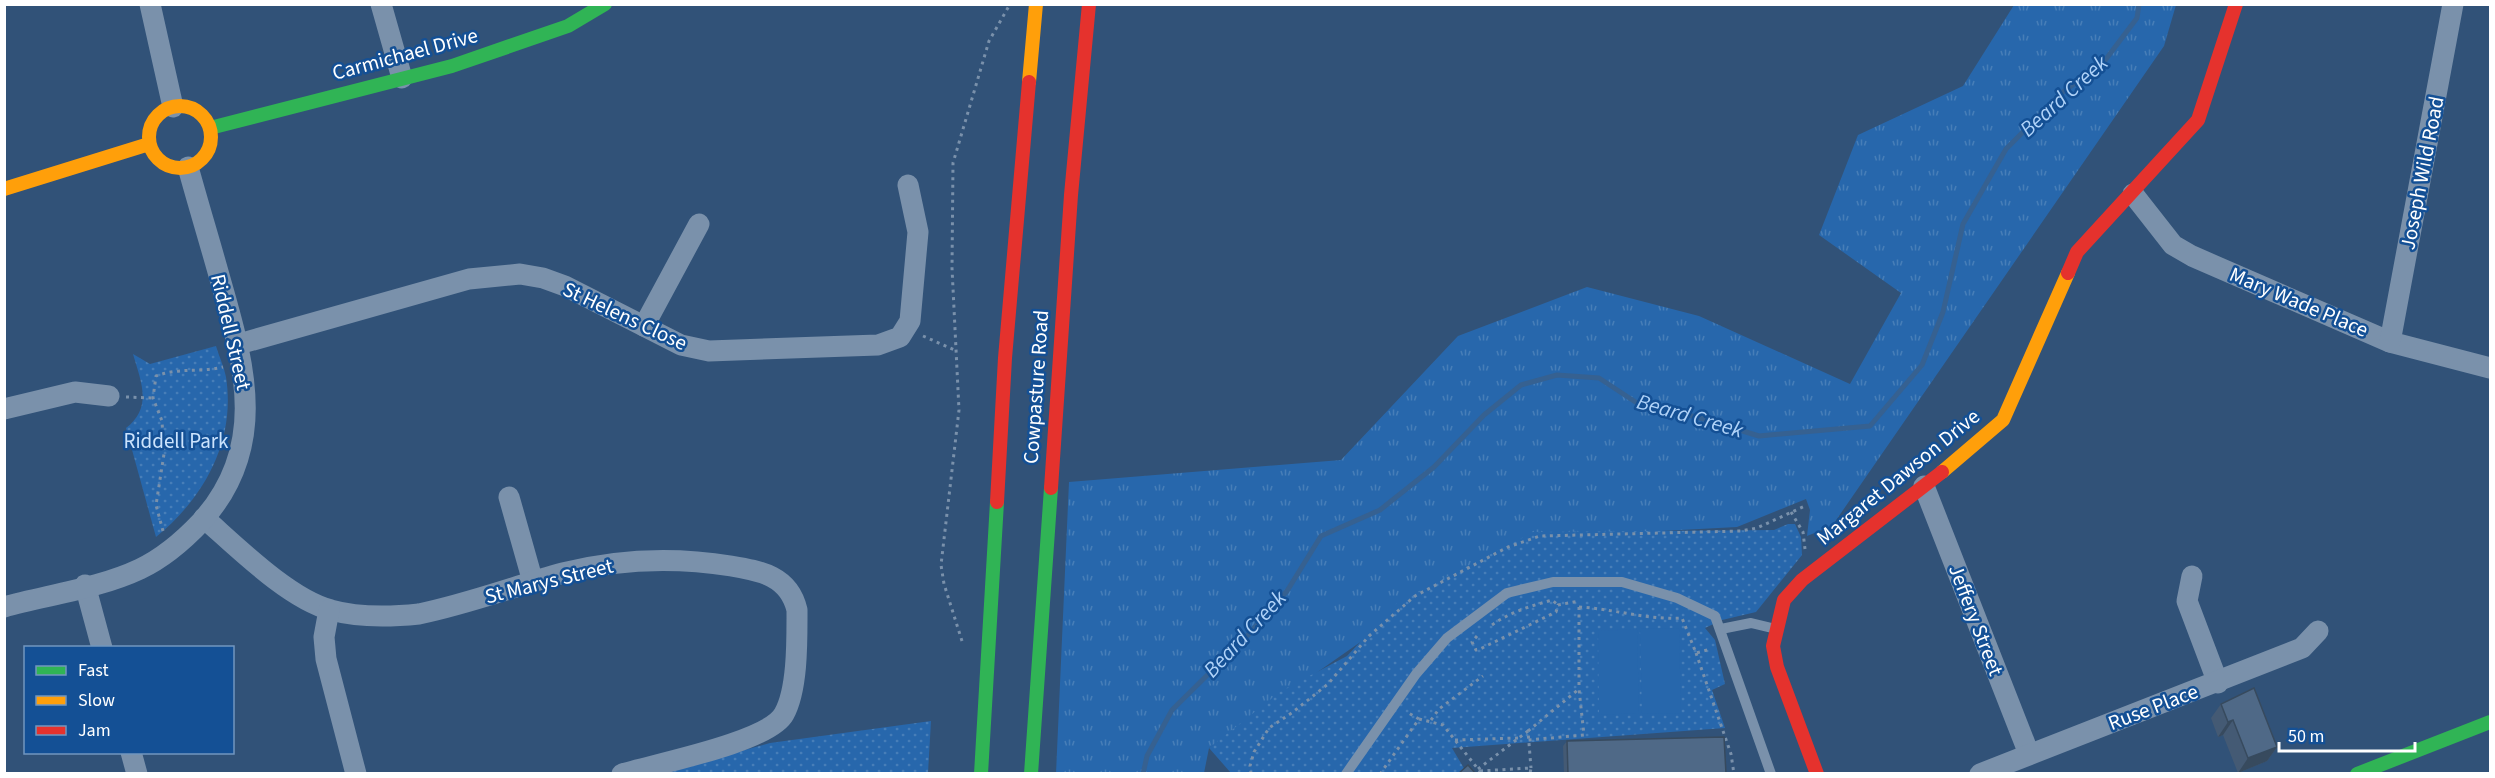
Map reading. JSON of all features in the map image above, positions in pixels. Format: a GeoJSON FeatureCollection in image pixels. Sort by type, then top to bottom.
{"type":"FeatureCollection","features":[{"type":"Feature","properties":{"kind":"street"},"geometry":{"type":"LineString","coordinates":[[150,4],[173,107]]}},
{"type":"Feature","properties":{"kind":"street"},"geometry":{"type":"LineString","coordinates":[[381,4],[402,78]]}},
{"type":"Feature","properties":{"kind":"street","name":"Carmichael Drive"},"geometry":{"type":"LineString","coordinates":[[210,128],[452,66],[568,26],[605,4]]}},
{"type":"Feature","properties":{"kind":"street","name":"Cowpasture Road"},"geometry":{"type":"LineString","coordinates":[[981,774],[1005,358],[1036,4]]}},
{"type":"Feature","properties":{"kind":"street","name":"Cowpasture Road"},"geometry":{"type":"LineString","coordinates":[[1031,774],[1071,195],[1089,4]]}},
{"type":"Feature","properties":{"kind":"street","name":"Margaret Dawson Drive"},"geometry":{"type":"LineString","coordinates":[[1814,772],[1777,667],[1773,646],[1784,600],[1802,580],[1924,486],[2003,420],[2076,252],[2133,194],[2198,120],[2236,4]]}},
{"type":"Feature","properties":{"kind":"street","name":"Joseph Wild Road"},"geometry":{"type":"LineString","coordinates":[[2390,342],[2453,4]]}},
{"type":"Feature","properties":{"kind":"street"},"geometry":{"type":"LineString","coordinates":[[173,107],[194,109],[202,115],[210,128],[210,149],[199,163],[188,167],[174,168],[165,165],[153,153],[150,144],[152,123],[158,116],[173,107]]}},
{"type":"Feature","properties":{"kind":"street"},"geometry":{"type":"LineString","coordinates":[[4,189],[85,166],[150,144]]}},
{"type":"Feature","properties":{"kind":"street","name":"Riddell Street"},"geometry":{"type":"LineString","coordinates":[[4,607],[140,569],[175,546],[204,518],[231,477],[243,444],[247,400],[240,354],[188,167]]}},
{"type":"Feature","properties":{"kind":"street"},"geometry":{"type":"LineString","coordinates":[[906,330],[912,311],[918,232],[908,185]]}},
{"type":"Feature","properties":{"kind":"street","name":"Mary Wade Place"},"geometry":{"type":"LineString","coordinates":[[2133,194],[2173,245],[2390,342],[2490,368]]}},
{"type":"Feature","properties":{"kind":"street"},"geometry":{"type":"LineString","coordinates":[[644,326],[699,224]]}},
{"type":"Feature","properties":{"kind":"street","name":"St Helens Close"},"geometry":{"type":"LineString","coordinates":[[240,354],[469,279],[520,274],[543,278],[565,286],[681,345],[709,351],[878,345],[891,342],[906,330]]}},
{"type":"Feature","properties":{"kind":"street"},"geometry":{"type":"LineString","coordinates":[[4,409],[75,392],[110,396]]}},
{"type":"Feature","properties":{"kind":"street","name":"Jeffery Street"},"geometry":{"type":"LineString","coordinates":[[1924,486],[2029,754]]}},
{"type":"Feature","properties":{"kind":"street"},"geometry":{"type":"LineString","coordinates":[[509,497],[533,582]]}},
{"type":"Feature","properties":{"kind":"street","name":"St Marys Street"},"geometry":{"type":"LineString","coordinates":[[204,518],[274,579],[329,610],[373,616],[419,614],[589,568],[663,561],[746,568],[781,581],[794,598],[797,610],[792,688],[783,717],[760,735],[621,774]]}},
{"type":"Feature","properties":{"kind":"street"},"geometry":{"type":"LineString","coordinates":[[2192,576],[2187,601],[2218,683]]}},
{"type":"Feature","properties":{"kind":"street"},"geometry":{"type":"LineString","coordinates":[[85,585],[101,646]]}},
{"type":"Feature","properties":{"kind":"street"},"geometry":{"type":"LineString","coordinates":[[329,610],[324,637],[326,659],[356,774]]}},
{"type":"Feature","properties":{"kind":"street","name":"Ruse Place"},"geometry":{"type":"LineString","coordinates":[[1980,774],[2218,683],[2302,648],[2318,631]]}},
{"type":"Feature","properties":{"kind":"street"},"geometry":{"type":"LineString","coordinates":[[2357,774],[2490,722]]}},
{"type":"Feature","properties":{"kind":"street"},"geometry":{"type":"LineString","coordinates":[[131,754],[137,774]]}},
{"type":"Feature","properties":{"kind":"lane"},"geometry":{"type":"LineString","coordinates":[[1346,774],[1416,674],[1447,638],[1507,593],[1553,582],[1622,582],[1677,598],[1715,616],[1771,774]]}},
{"type":"Feature","properties":{"kind":"lane"},"geometry":{"type":"LineString","coordinates":[[1721,629],[1751,623],[1776,628]]}},
{"type":"Feature","properties":{"kind":"path"},"geometry":{"type":"LineString","coordinates":[[963,644],[944,584],[941,565],[959,410],[952,268],[953,163],[986,51],[1010,4]]}},
{"type":"Feature","properties":{"kind":"path"},"geometry":{"type":"LineString","coordinates":[[906,330],[957,351]]}},
{"type":"Feature","properties":{"kind":"path"},"geometry":{"type":"LineString","coordinates":[[175,546],[159,525],[156,505],[164,453],[164,435],[153,398],[156,376],[177,369],[204,371],[240,354]]}},
{"type":"Feature","properties":{"kind":"path"},"geometry":{"type":"LineString","coordinates":[[110,396],[153,398]]}},
{"type":"Feature","properties":{"kind":"path"},"geometry":{"type":"LineString","coordinates":[[1528,740],[1584,735],[1579,689],[1578,582]]}},
{"type":"Feature","properties":{"kind":"path"},"geometry":{"type":"LineString","coordinates":[[1489,627],[1518,610],[1552,600],[1558,605]]}},
{"type":"Feature","properties":{"kind":"path"},"geometry":{"type":"LineString","coordinates":[[1558,605],[1579,601]]}},
{"type":"Feature","properties":{"kind":"path"},"geometry":{"type":"LineString","coordinates":[[1480,632],[1472,642],[1476,650],[1556,612],[1558,605]]}},
{"type":"Feature","properties":{"kind":"path"},"geometry":{"type":"LineString","coordinates":[[1579,607],[1612,609],[1654,620],[1682,618],[1731,754],[1734,774]]}},
{"type":"Feature","properties":{"kind":"path"},"geometry":{"type":"LineString","coordinates":[[1696,653],[1726,645]]}},
{"type":"Feature","properties":{"kind":"path"},"geometry":{"type":"LineString","coordinates":[[1431,720],[1439,709],[1483,676]]}},
{"type":"Feature","properties":{"kind":"path"},"geometry":{"type":"LineString","coordinates":[[1480,771],[1579,689]]}},
{"type":"Feature","properties":{"kind":"path"},"geometry":{"type":"LineString","coordinates":[[1395,705],[1419,719],[1431,720],[1443,725],[1480,771]]}},
{"type":"Feature","properties":{"kind":"path"},"geometry":{"type":"LineString","coordinates":[[1380,774],[1419,719]]}},
{"type":"Feature","properties":{"kind":"path"},"geometry":{"type":"LineString","coordinates":[[1528,731],[1530,774]]}},
{"type":"Feature","properties":{"kind":"path"},"geometry":{"type":"LineString","coordinates":[[1455,740],[1520,738]]}},
{"type":"Feature","properties":{"kind":"path"},"geometry":{"type":"LineString","coordinates":[[1480,771],[1531,768]]}},
{"type":"Feature","properties":{"kind":"green space"},"geometry":{"type":"Polygon","coordinates":[[[2014,5],[2176,5],[2164,46],[1832,526],[1807,536],[1810,510],[1806,499],[1737,527],[1585,535],[1369,636],[1209,748],[1204,773],[1056,774],[1069,482],[1341,460],[1458,336],[1587,287],[1699,316],[1850,384],[1901,293],[1819,235],[1858,135],[1963,86],[2014,5]]]}},
{"type":"Feature","properties":{"kind":"green space","name":"Riddell Park"},"geometry":{"type":"Polygon","coordinates":[[[216,346],[226,377],[228,401],[221,445],[213,466],[189,505],[156,537],[126,428],[140,412],[143,394],[133,354],[150,364],[216,346]]]}},
{"type":"Feature","properties":{"kind":"green space"},"geometry":{"type":"Polygon","coordinates":[[[1788,524],[1795,524],[1801,537],[1802,555],[1756,612],[1722,620],[1705,628],[1715,640],[1725,684],[1712,690],[1725,728],[1452,748],[1465,770],[1461,774],[1231,773],[1209,748],[1281,691],[1347,656],[1398,602],[1533,532],[1774,530],[1788,524]]]}},
{"type":"Feature","properties":{"kind":"green space"},"geometry":{"type":"Polygon","coordinates":[[[1679,628],[1681,713],[1642,714],[1640,629],[1679,628]]]}},
{"type":"Feature","properties":{"kind":"green space"},"geometry":{"type":"Polygon","coordinates":[[[1637,629],[1639,713],[1599,715],[1598,631],[1637,629]]]}},
{"type":"Feature","properties":{"kind":"green space"},"geometry":{"type":"Polygon","coordinates":[[[931,721],[928,773],[656,774],[770,743],[931,721]]]}},
{"type":"Feature","properties":{"kind":"building"},"geometry":{"type":"Polygon","coordinates":[[[2254,688],[2277,747],[2248,758],[2233,720],[2228,722],[2221,704],[2254,688]]]}},
{"type":"Feature","properties":{"kind":"building"},"geometry":{"type":"Polygon","coordinates":[[[1724,737],[1726,774],[1568,774],[1567,741],[1724,737]]]}},
{"type":"Feature","properties":{"kind":"building"},"geometry":{"type":"Polygon","coordinates":[[[1468,765],[1476,774],[1458,774],[1468,765]]]}},
{"type":"Feature","properties":{"kind":"waterway","name":"Beard Creek"},"geometry":{"type":"LineString","coordinates":[[1143,774],[1147,756],[1172,710],[1248,635],[1287,591],[1321,536],[1380,510],[1434,467],[1484,415],[1521,385],[1557,375],[1599,378],[1640,405],[1697,417],[1759,436],[1870,426],[1922,365],[1943,312],[1963,224],[2006,149],[2063,92],[2103,63],[2137,18],[2139,4]]}},
{"type":"Feature","properties":{"kind":"traffic: fast"},"geometry":{"type":"LineString","coordinates":[[210,128],[452,66],[568,26],[605,4]]}},
{"type":"Feature","properties":{"kind":"traffic: fast"},"geometry":{"type":"LineString","coordinates":[[1031,774],[1051,488]]}},
{"type":"Feature","properties":{"kind":"traffic: fast"},"geometry":{"type":"LineString","coordinates":[[981,774],[997,502]]}},
{"type":"Feature","properties":{"kind":"traffic: fast"},"geometry":{"type":"LineString","coordinates":[[2357,774],[2490,722]]}},
{"type":"Feature","properties":{"kind":"traffic: slow"},"geometry":{"type":"LineString","coordinates":[[1029,82],[1036,4]]}},
{"type":"Feature","properties":{"kind":"traffic: slow"},"geometry":{"type":"LineString","coordinates":[[174,106],[186,106],[202,115],[209,125],[211,137],[209,149],[202,159],[186,168],[174,168],[163,163],[154,154],[149,143],[149,131],[154,120],[163,111],[174,106]]}},
{"type":"Feature","properties":{"kind":"traffic: slow"},"geometry":{"type":"LineString","coordinates":[[4,189],[149,144]]}},
{"type":"Feature","properties":{"kind":"traffic: slow"},"geometry":{"type":"LineString","coordinates":[[1942,472],[2003,420],[2068,273]]}},
{"type":"Feature","properties":{"kind":"traffic: jam"},"geometry":{"type":"LineString","coordinates":[[1051,488],[1071,195],[1089,4]]}},
{"type":"Feature","properties":{"kind":"traffic: jam"},"geometry":{"type":"LineString","coordinates":[[2068,273],[2077,252],[2198,120],[2236,4]]}},
{"type":"Feature","properties":{"kind":"traffic: jam"},"geometry":{"type":"LineString","coordinates":[[997,502],[1005,358],[1029,82]]}},
{"type":"Feature","properties":{"kind":"traffic: jam"},"geometry":{"type":"LineString","coordinates":[[1817,774],[1777,667],[1773,646],[1784,600],[1802,580],[1942,472]]}}]}
